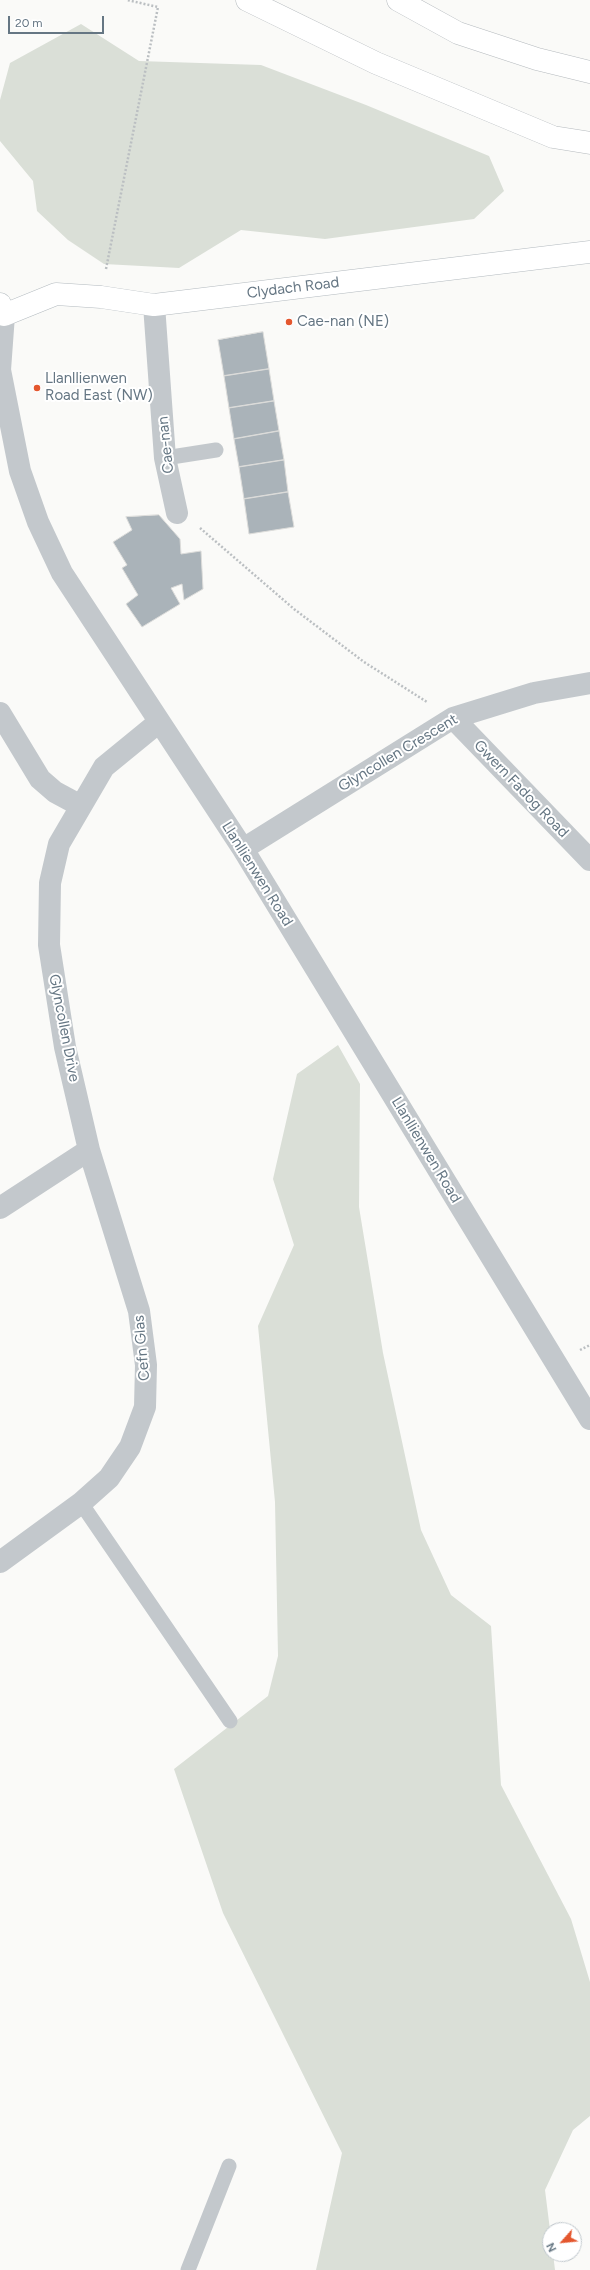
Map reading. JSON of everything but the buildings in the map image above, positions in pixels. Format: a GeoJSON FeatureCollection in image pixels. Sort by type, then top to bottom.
{"type":"FeatureCollection","features":[{"type":"Feature","properties":{"kind":"main road"},"geometry":{"type":"LineString","coordinates":[[246,0],[376,63],[553,137],[590,143]]}},
{"type":"Feature","properties":{"kind":"main road"},"geometry":{"type":"LineString","coordinates":[[398,0],[458,33],[537,59],[590,72]]}},
{"type":"Feature","properties":{"kind":"main road","name":"Clydach Road"},"geometry":{"type":"LineString","coordinates":[[1,312],[56,294],[101,296],[154,305],[590,252]]}},
{"type":"Feature","properties":{"kind":"street","name":"Cae-nan"},"geometry":{"type":"LineString","coordinates":[[154,305],[165,458],[175,505]]}},
{"type":"Feature","properties":{"kind":"street","name":"Llanllienwen Road"},"geometry":{"type":"LineString","coordinates":[[1,312],[0,370],[20,471],[38,522],[62,573],[243,849],[590,1419]]}},
{"type":"Feature","properties":{"kind":"street","name":"Glyncollen Crescent"},"geometry":{"type":"LineString","coordinates":[[243,849],[452,718],[534,693],[590,683]]}},
{"type":"Feature","properties":{"kind":"street"},"geometry":{"type":"LineString","coordinates":[[0,713],[40,779],[55,792],[81,806]]}},
{"type":"Feature","properties":{"kind":"street","name":"Gwern Fadog Road"},"geometry":{"type":"LineString","coordinates":[[452,718],[590,860]]}},
{"type":"Feature","properties":{"kind":"street","name":"Glyncollen Drive"},"geometry":{"type":"LineString","coordinates":[[89,1150],[65,1047],[49,944],[50,883],[59,844],[104,767],[159,722]]}},
{"type":"Feature","properties":{"kind":"street"},"geometry":{"type":"LineString","coordinates":[[0,1208],[89,1150]]}},
{"type":"Feature","properties":{"kind":"street","name":"Cefn Glas"},"geometry":{"type":"LineString","coordinates":[[0,1562],[81,1503],[109,1478],[130,1447],[144,1407],[146,1365],[139,1312],[89,1150]]}},
{"type":"Feature","properties":{"kind":"lane"},"geometry":{"type":"LineString","coordinates":[[165,458],[216,450]]}},
{"type":"Feature","properties":{"kind":"lane"},"geometry":{"type":"LineString","coordinates":[[81,1503],[230,1721]]}},
{"type":"Feature","properties":{"kind":"lane"},"geometry":{"type":"LineString","coordinates":[[188,2270],[229,2166]]}},
{"type":"Feature","properties":{"kind":"path"},"geometry":{"type":"LineString","coordinates":[[101,296],[158,7],[127,0]]}},
{"type":"Feature","properties":{"kind":"path"},"geometry":{"type":"LineString","coordinates":[[175,505],[204,532],[294,609],[364,662],[452,718]]}},
{"type":"Feature","properties":{"kind":"shaded area"},"geometry":{"type":"Polygon","coordinates":[[[81,24],[139,61],[261,65],[366,105],[489,156],[504,191],[474,219],[325,239],[241,230],[179,268],[104,264],[68,240],[37,211],[33,181],[0,141],[0,100],[10,63],[81,24]]]}},
{"type":"Feature","properties":{"kind":"shaded area"},"geometry":{"type":"Polygon","coordinates":[[[338,1045],[360,1084],[359,1207],[383,1353],[421,1530],[451,1595],[491,1626],[501,1785],[571,1919],[590,1982],[590,2116],[573,2130],[545,2190],[549,2222],[542,2222],[542,2262],[554,2262],[555,2270],[316,2270],[342,2153],[223,1913],[174,1769],[268,1696],[278,1656],[275,1502],[258,1326],[294,1245],[273,1179],[297,1074],[338,1045]]]}},
{"type":"Feature","properties":{"kind":"place","name":"Cae-nan (NE)"},"geometry":{"type":"Point","coordinates":[289,322]}},
{"type":"Feature","properties":{"kind":"place","name":"Llanllienwen Road East (NW)"},"geometry":{"type":"Point","coordinates":[37,388]}}]}
